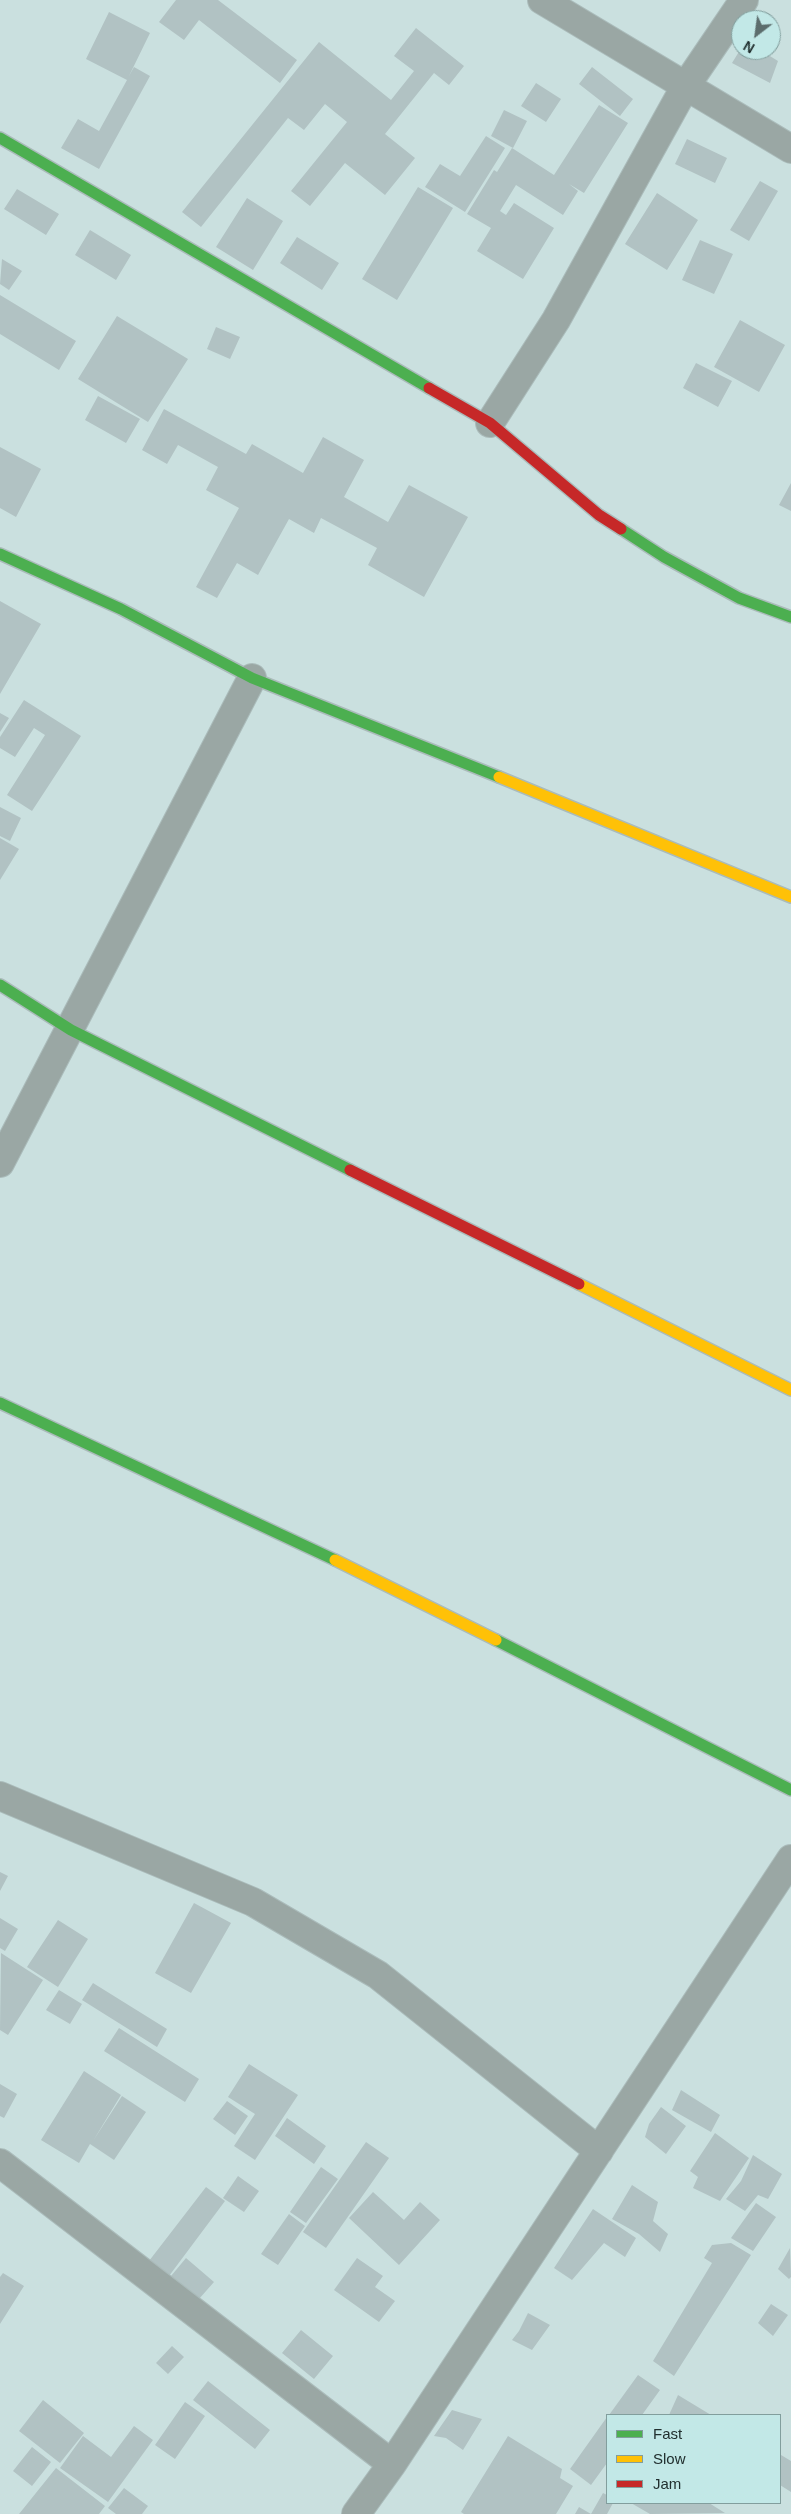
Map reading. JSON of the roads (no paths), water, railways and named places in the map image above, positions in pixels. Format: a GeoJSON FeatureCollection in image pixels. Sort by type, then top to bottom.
{"type":"FeatureCollection","features":[{"type":"Feature","properties":{"kind":"street"},"geometry":{"type":"LineString","coordinates":[[542,0],[791,149]]}},
{"type":"Feature","properties":{"kind":"street"},"geometry":{"type":"LineString","coordinates":[[490,423],[556,320],[685,87],[744,0]]}},
{"type":"Feature","properties":{"kind":"street"},"geometry":{"type":"LineString","coordinates":[[0,138],[490,423],[599,514],[664,557],[739,598],[791,617]]}},
{"type":"Feature","properties":{"kind":"street"},"geometry":{"type":"LineString","coordinates":[[0,554],[121,609],[252,678],[352,716],[791,897]]}},
{"type":"Feature","properties":{"kind":"street"},"geometry":{"type":"LineString","coordinates":[[0,1163],[71,1030],[252,678]]}},
{"type":"Feature","properties":{"kind":"street"},"geometry":{"type":"LineString","coordinates":[[0,984],[71,1030],[791,1390]]}},
{"type":"Feature","properties":{"kind":"street"},"geometry":{"type":"LineString","coordinates":[[0,1403],[392,1587],[791,1790]]}},
{"type":"Feature","properties":{"kind":"street"},"geometry":{"type":"LineString","coordinates":[[0,1796],[253,1902],[336,1951],[392,1987],[599,2151]]}},
{"type":"Feature","properties":{"kind":"street"},"geometry":{"type":"LineString","coordinates":[[356,2514],[392,2464],[791,1858]]}},
{"type":"Feature","properties":{"kind":"street"},"geometry":{"type":"LineString","coordinates":[[0,2163],[392,2464]]}}]}
